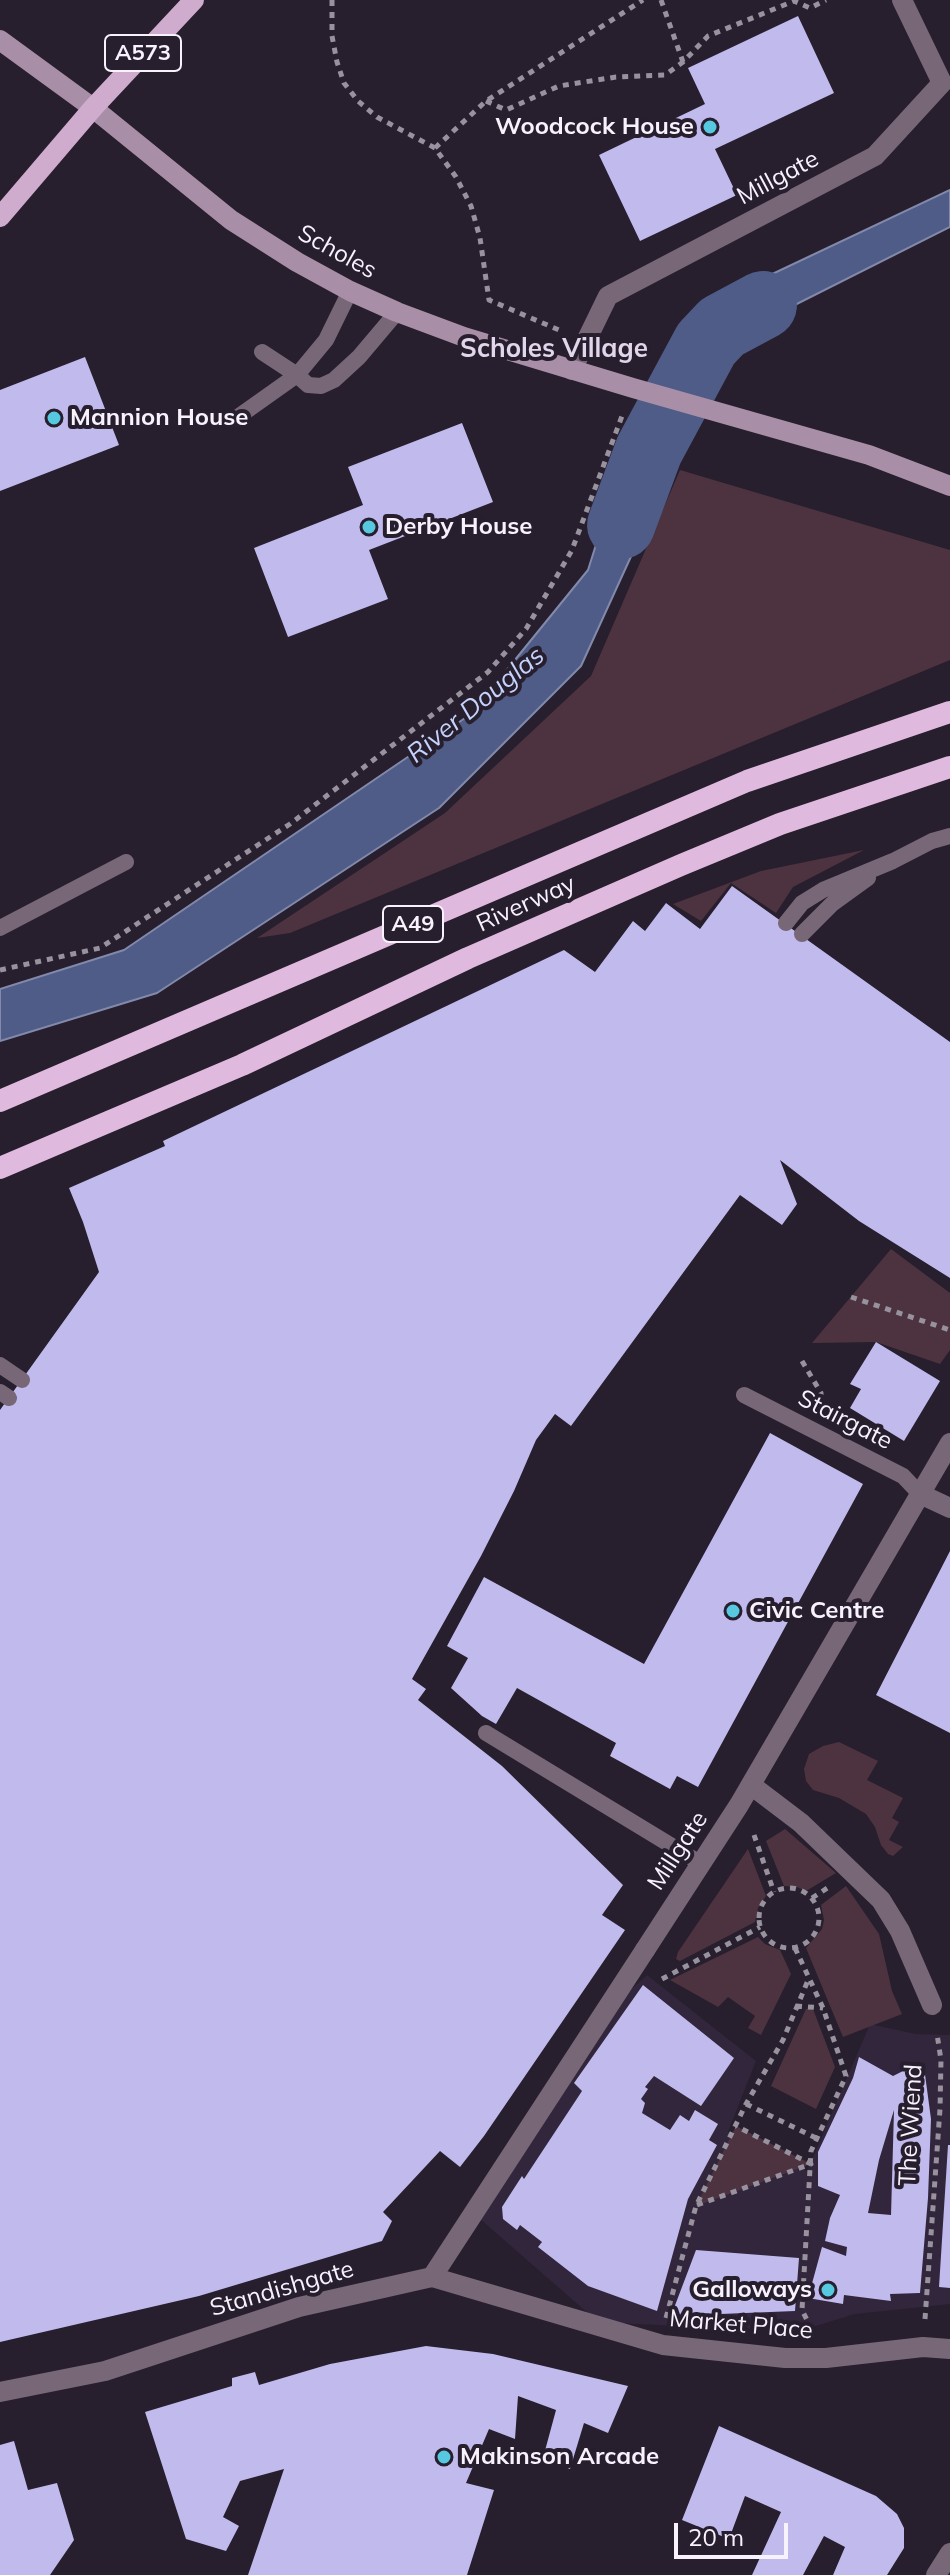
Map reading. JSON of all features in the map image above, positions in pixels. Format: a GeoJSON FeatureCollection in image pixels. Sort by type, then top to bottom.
{"type":"FeatureCollection","features":[{"type":"Feature","properties":{"kind":"highway","name":"Riverway"},"geometry":{"type":"LineString","coordinates":[[0,1101],[747,781],[950,712]]}},
{"type":"Feature","properties":{"kind":"highway","name":"Riverway"},"geometry":{"type":"LineString","coordinates":[[0,1168],[242,1065],[468,958],[681,865],[780,824],[950,767]]}},
{"type":"Feature","properties":{"kind":"main road","name":"A573"},"geometry":{"type":"LineString","coordinates":[[0,217],[93,108],[194,0]]}},
{"type":"Feature","properties":{"kind":"main road","name":"Scholes"},"geometry":{"type":"LineString","coordinates":[[0,40],[93,108],[231,220],[350,291],[397,312],[572,370],[869,455],[950,486]]}},
{"type":"Feature","properties":{"kind":"street","name":"Millgate"},"geometry":{"type":"LineString","coordinates":[[572,370],[608,296],[875,156],[942,83],[902,0]]}},
{"type":"Feature","properties":{"kind":"street","name":"Millgate"},"geometry":{"type":"LineString","coordinates":[[432,2277],[739,1805],[950,1443]]}},
{"type":"Feature","properties":{"kind":"street"},"geometry":{"type":"LineString","coordinates":[[920,1494],[950,1508]]}},
{"type":"Feature","properties":{"kind":"street"},"geometry":{"type":"LineString","coordinates":[[751,1785],[801,1823],[881,1900],[900,1931],[932,2005]]}},
{"type":"Feature","properties":{"kind":"street","name":"Standishgate"},"geometry":{"type":"LineString","coordinates":[[0,2392],[105,2371],[299,2307],[432,2277],[578,2322]]}},
{"type":"Feature","properties":{"kind":"street","name":"Market Place"},"geometry":{"type":"LineString","coordinates":[[578,2322],[663,2345],[785,2358],[826,2358],[923,2347],[950,2349]]}},
{"type":"Feature","properties":{"kind":"lane"},"geometry":{"type":"LineString","coordinates":[[235,419],[297,375],[326,340],[350,291]]}},
{"type":"Feature","properties":{"kind":"lane"},"geometry":{"type":"LineString","coordinates":[[262,352],[308,385],[321,386],[334,380],[359,357],[397,312]]}},
{"type":"Feature","properties":{"kind":"lane"},"geometry":{"type":"LineString","coordinates":[[786,923],[802,903],[823,890],[932,841],[950,836]]}},
{"type":"Feature","properties":{"kind":"lane"},"geometry":{"type":"LineString","coordinates":[[932,841],[950,844]]}},
{"type":"Feature","properties":{"kind":"lane"},"geometry":{"type":"LineString","coordinates":[[802,934],[832,904],[893,861]]}},
{"type":"Feature","properties":{"kind":"lane"},"geometry":{"type":"LineString","coordinates":[[0,928],[126,862]]}},
{"type":"Feature","properties":{"kind":"lane"},"geometry":{"type":"LineString","coordinates":[[0,1365],[22,1380]]}},
{"type":"Feature","properties":{"kind":"lane","name":"Stairgate"},"geometry":{"type":"LineString","coordinates":[[744,1395],[903,1476],[920,1494]]}},
{"type":"Feature","properties":{"kind":"lane"},"geometry":{"type":"LineString","coordinates":[[486,1733],[700,1863]]}},
{"type":"Feature","properties":{"kind":"path"},"geometry":{"type":"LineString","coordinates":[[332,0],[332,36],[344,83],[358,101],[377,117],[435,148],[456,177],[471,206],[480,238],[489,300],[586,341]]}},
{"type":"Feature","properties":{"kind":"path"},"geometry":{"type":"LineString","coordinates":[[435,148],[486,101],[643,0]]}},
{"type":"Feature","properties":{"kind":"path"},"geometry":{"type":"LineString","coordinates":[[661,0],[683,62]]}},
{"type":"Feature","properties":{"kind":"path"},"geometry":{"type":"LineString","coordinates":[[486,101],[506,110],[559,86],[616,77],[665,75],[683,62],[708,36],[794,1],[810,8],[826,0]]}},
{"type":"Feature","properties":{"kind":"path"},"geometry":{"type":"LineString","coordinates":[[0,970],[100,948],[290,824],[488,672],[526,629],[546,599],[572,550],[642,391]]}},
{"type":"Feature","properties":{"kind":"path"},"geometry":{"type":"LineString","coordinates":[[851,1297],[950,1330]]}},
{"type":"Feature","properties":{"kind":"path"},"geometry":{"type":"LineString","coordinates":[[739,1805],[758,1844],[774,1892]]}},
{"type":"Feature","properties":{"kind":"path"},"geometry":{"type":"LineString","coordinates":[[796,1889],[808,1894],[817,1906],[818,1929],[806,1943],[795,1948],[776,1946],[764,1936],[760,1927],[761,1906],[774,1892],[796,1889]]}},
{"type":"Feature","properties":{"kind":"path"},"geometry":{"type":"LineString","coordinates":[[633,1969],[651,1985],[760,1927]]}},
{"type":"Feature","properties":{"kind":"path"},"geometry":{"type":"LineString","coordinates":[[795,1948],[823,2008],[846,2076],[811,2151],[802,2310],[826,2358]]}},
{"type":"Feature","properties":{"kind":"path"},"geometry":{"type":"LineString","coordinates":[[663,2345],[666,2319],[696,2206],[746,2104],[783,2040],[809,1977]]}},
{"type":"Feature","properties":{"kind":"path","name":"The Wiend"},"geometry":{"type":"LineString","coordinates":[[923,2347],[941,2084],[941,2060],[932,2005]]}},
{"type":"Feature","properties":{"kind":"path"},"geometry":{"type":"LineString","coordinates":[[796,2006],[823,2008]]}},
{"type":"Feature","properties":{"kind":"path"},"geometry":{"type":"LineString","coordinates":[[746,2104],[818,2139]]}},
{"type":"Feature","properties":{"kind":"path"},"geometry":{"type":"LineString","coordinates":[[736,2126],[811,2164]]}},
{"type":"Feature","properties":{"kind":"path"},"geometry":{"type":"LineString","coordinates":[[696,2206],[811,2164]]}},
{"type":"Feature","properties":{"kind":"shaded area"},"geometry":{"type":"Polygon","coordinates":[[[680,470],[950,550],[950,660],[290,933],[257,938],[445,813],[591,676],[680,470]]]}},
{"type":"Feature","properties":{"kind":"shaded area"},"geometry":{"type":"Polygon","coordinates":[[[864,850],[793,887],[776,913],[731,883],[701,921],[673,904],[761,871],[864,850]]]}},
{"type":"Feature","properties":{"kind":"shaded area"},"geometry":{"type":"Polygon","coordinates":[[[891,1249],[950,1293],[950,1350],[940,1364],[876,1342],[812,1343],[891,1249]]]}},
{"type":"Feature","properties":{"kind":"shaded area"},"geometry":{"type":"Polygon","coordinates":[[[839,1742],[878,1761],[867,1780],[903,1798],[892,1818],[899,1822],[889,1840],[903,1847],[893,1856],[881,1845],[875,1827],[866,1814],[839,1798],[813,1790],[806,1781],[804,1769],[809,1754],[839,1742]]]}},
{"type":"Feature","properties":{"kind":"shaded area"},"geometry":{"type":"Polygon","coordinates":[[[785,1829],[836,1873],[806,1891],[784,1886],[766,1841],[785,1829]]]}},
{"type":"Feature","properties":{"kind":"shaded area"},"geometry":{"type":"Polygon","coordinates":[[[748,1849],[766,1896],[758,1908],[755,1922],[680,1961],[676,1959],[678,1952],[748,1849]]]}},
{"type":"Feature","properties":{"kind":"shaded area"},"geometry":{"type":"Polygon","coordinates":[[[846,1886],[879,1934],[892,1991],[902,2014],[843,2037],[806,1948],[822,1929],[821,1905],[846,1886]]]}},
{"type":"Feature","properties":{"kind":"shaded area"},"geometry":{"type":"Polygon","coordinates":[[[758,1937],[765,1944],[780,1950],[791,1974],[761,2035],[748,2028],[755,2016],[728,1997],[718,2007],[670,1980],[758,1937]]]}},
{"type":"Feature","properties":{"kind":"shaded area"},"geometry":{"type":"Polygon","coordinates":[[[647,1975],[756,2061],[728,2132],[807,2171],[870,2024],[916,2034],[950,2035],[950,2304],[855,2314],[796,2332],[598,2322],[480,2219],[626,1994],[647,1975]]]}},
{"type":"Feature","properties":{"kind":"shaded area"},"geometry":{"type":"Polygon","coordinates":[[[806,2009],[813,2009],[835,2067],[816,2109],[771,2086],[806,2009]]]}},
{"type":"Feature","properties":{"kind":"shaded area"},"geometry":{"type":"Polygon","coordinates":[[[736,2126],[811,2164],[696,2206],[736,2126]]]}},
{"type":"Feature","properties":{"kind":"water"},"geometry":{"type":"Polygon","coordinates":[[[950,190],[950,227],[753,326],[721,372],[671,358],[685,324],[730,294],[950,190]]]}},
{"type":"Feature","properties":{"kind":"water"},"geometry":{"type":"Polygon","coordinates":[[[631,434],[681,447],[581,666],[439,808],[157,993],[0,1041],[0,989],[124,950],[471,714],[588,570],[631,434]]]}},
{"type":"Feature","properties":{"kind":"building","name":"Woodcock House"},"geometry":{"type":"Polygon","coordinates":[[[798,16],[834,93],[715,149],[737,195],[640,241],[599,155],[705,104],[688,68],[798,16]]]}},
{"type":"Feature","properties":{"kind":"building","name":"Mannion House"},"geometry":{"type":"Polygon","coordinates":[[[85,357],[119,445],[0,491],[0,390],[85,357]]]}},
{"type":"Feature","properties":{"kind":"building","name":"Derby House"},"geometry":{"type":"Polygon","coordinates":[[[462,423],[493,502],[369,550],[388,599],[288,637],[254,548],[363,505],[348,467],[462,423]]]}},
{"type":"Feature","properties":{"kind":"building"},"geometry":{"type":"Polygon","coordinates":[[[732,886],[950,1042],[950,1278],[859,1221],[780,1160],[797,1204],[782,1225],[740,1195],[571,1426],[555,1414],[536,1440],[481,1556],[412,1679],[426,1689],[418,1700],[502,1766],[623,1885],[602,1915],[625,1930],[460,2167],[440,2151],[383,2212],[392,2221],[382,2241],[199,2296],[0,2342],[0,1410],[99,1272],[69,1188],[165,1146],[163,1141],[564,950],[595,972],[633,921],[645,931],[666,903],[700,929],[732,886]]]}},
{"type":"Feature","properties":{"kind":"building"},"geometry":{"type":"Polygon","coordinates":[[[876,1342],[940,1381],[904,1441],[850,1408],[861,1389],[850,1384],[876,1342]]]}},
{"type":"Feature","properties":{"kind":"building","name":"Civic Centre"},"geometry":{"type":"Polygon","coordinates":[[[770,1433],[863,1484],[698,1787],[677,1776],[670,1789],[610,1756],[616,1743],[517,1688],[496,1724],[482,1716],[451,1688],[468,1658],[447,1646],[484,1577],[644,1664],[770,1433]]]}},
{"type":"Feature","properties":{"kind":"building"},"geometry":{"type":"Polygon","coordinates":[[[950,1551],[950,1733],[876,1695],[950,1551]]]}},
{"type":"Feature","properties":{"kind":"building"},"geometry":{"type":"Polygon","coordinates":[[[643,1985],[734,2058],[701,2106],[654,2076],[645,2087],[648,2089],[641,2099],[645,2103],[642,2113],[670,2130],[680,2115],[689,2121],[695,2110],[718,2124],[709,2140],[717,2145],[688,2199],[657,2311],[588,2286],[538,2247],[542,2242],[520,2225],[517,2230],[503,2219],[502,2207],[582,2091],[574,2083],[643,1985]]]}},
{"type":"Feature","properties":{"kind":"building"},"geometry":{"type":"Polygon","coordinates":[[[859,2057],[893,2076],[905,2070],[924,2067],[931,2119],[928,2198],[920,2293],[890,2294],[891,2301],[844,2295],[843,2304],[808,2298],[822,2247],[846,2256],[847,2247],[825,2241],[840,2195],[818,2186],[818,2152],[853,2078],[859,2057]],[[894,2110],[868,2213],[891,2215],[894,2110]]]}},
{"type":"Feature","properties":{"kind":"building"},"geometry":{"type":"Polygon","coordinates":[[[950,2145],[950,2288],[939,2287],[950,2145]]]}},
{"type":"Feature","properties":{"kind":"building"},"geometry":{"type":"Polygon","coordinates":[[[696,2250],[799,2258],[795,2311],[671,2316],[696,2250]]]}},
{"type":"Feature","properties":{"kind":"building"},"geometry":{"type":"Polygon","coordinates":[[[426,2346],[493,2354],[628,2386],[608,2433],[584,2423],[570,2469],[543,2458],[556,2410],[518,2396],[515,2439],[489,2429],[466,2483],[494,2490],[467,2575],[248,2575],[284,2469],[240,2481],[223,2517],[239,2526],[226,2551],[186,2539],[145,2412],[232,2386],[232,2378],[255,2372],[259,2385],[330,2364],[426,2346]]]}},
{"type":"Feature","properties":{"kind":"building"},"geometry":{"type":"Polygon","coordinates":[[[719,2426],[876,2496],[897,2514],[904,2528],[904,2548],[887,2575],[833,2575],[845,2547],[824,2536],[803,2575],[752,2575],[781,2512],[745,2496],[729,2539],[682,2520],[719,2426]]]}},
{"type":"Feature","properties":{"kind":"building"},"geometry":{"type":"Polygon","coordinates":[[[14,2441],[28,2490],[57,2483],[74,2540],[50,2575],[0,2575],[0,2445],[14,2441]]]}},
{"type":"Feature","properties":{"kind":"waterway","name":"River Douglas"},"geometry":{"type":"LineString","coordinates":[[621,525],[649,450],[706,344],[722,327],[763,305]]}},
{"type":"Feature","properties":{"kind":"place","name":"Woodcock House"},"geometry":{"type":"Point","coordinates":[710,127]}},
{"type":"Feature","properties":{"kind":"place","name":"Mannion House"},"geometry":{"type":"Point","coordinates":[54,418]}},
{"type":"Feature","properties":{"kind":"place","name":"Derby House"},"geometry":{"type":"Point","coordinates":[369,527]}},
{"type":"Feature","properties":{"kind":"place","name":"Civic Centre"},"geometry":{"type":"Point","coordinates":[733,1611]}},
{"type":"Feature","properties":{"kind":"place","name":"Galloways"},"geometry":{"type":"Point","coordinates":[828,2290]}},
{"type":"Feature","properties":{"kind":"place","name":"Makinson Arcade"},"geometry":{"type":"Point","coordinates":[444,2457]}},
{"type":"Feature","properties":{"kind":"district","name":"Scholes Village"},"geometry":{"type":"Point","coordinates":[554,349]}}]}
